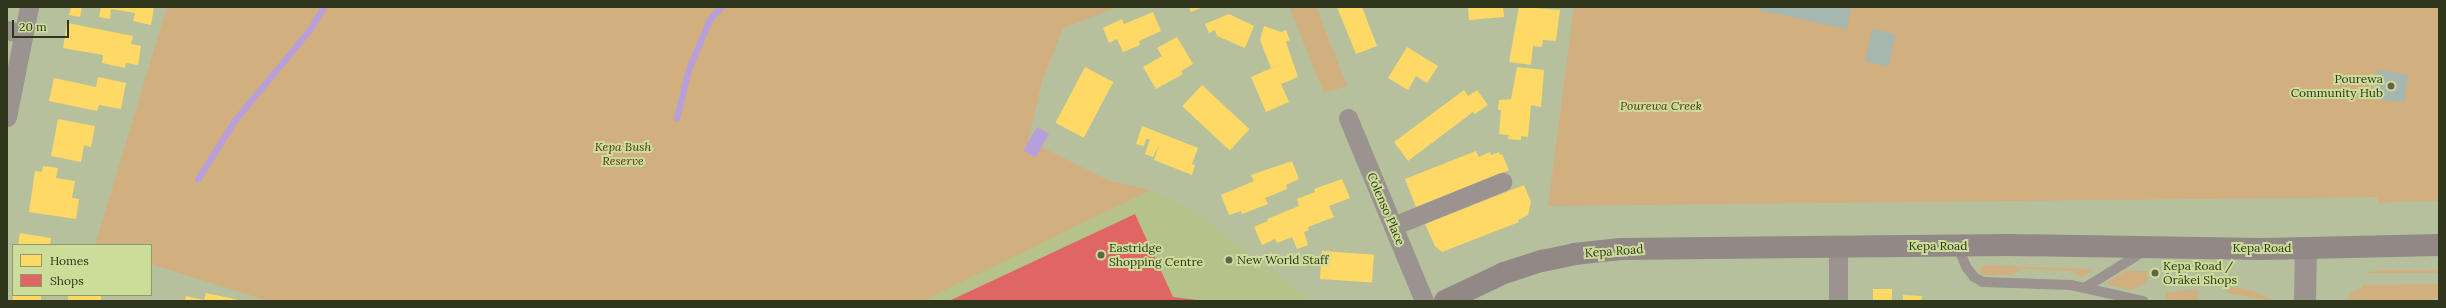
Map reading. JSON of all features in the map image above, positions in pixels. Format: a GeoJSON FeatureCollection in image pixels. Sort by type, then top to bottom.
{"type":"FeatureCollection","features":[{"type":"Feature","properties":{"kind":"main road","name":"Kepa Road"},"geometry":{"type":"LineString","coordinates":[[1445,301],[1504,273],[1599,250],[1957,245],[2306,248],[2439,245]]}},
{"type":"Feature","properties":{"kind":"street"},"geometry":{"type":"LineString","coordinates":[[7,117],[15,32],[29,7]]}},
{"type":"Feature","properties":{"kind":"street","name":"Colenso Place"},"geometry":{"type":"LineString","coordinates":[[1348,118],[1424,301]]}},
{"type":"Feature","properties":{"kind":"street"},"geometry":{"type":"LineString","coordinates":[[1393,226],[1502,182]]}},
{"type":"Feature","properties":{"kind":"street"},"geometry":{"type":"LineString","coordinates":[[1838,246],[1838,301]]}},
{"type":"Feature","properties":{"kind":"street"},"geometry":{"type":"LineString","coordinates":[[2305,301],[2306,248]]}},
{"type":"Feature","properties":{"kind":"lane"},"geometry":{"type":"LineString","coordinates":[[1957,245],[1967,268],[1974,277],[1983,282],[2086,287],[2143,301]]}},
{"type":"Feature","properties":{"kind":"lane"},"geometry":{"type":"LineString","coordinates":[[2086,287],[2150,247]]}},
{"type":"Feature","properties":{"kind":"shaded area"},"geometry":{"type":"Polygon","coordinates":[[[1037,127],[1049,134],[1036,157],[1024,150],[1037,127]]]}},
{"type":"Feature","properties":{"kind":"shaded area","name":"Eastridge Shopping Centre"},"geometry":{"type":"Polygon","coordinates":[[[1151,190],[1190,209],[1311,301],[922,301],[1151,190]]]}},
{"type":"Feature","properties":{"kind":"green space","name":"Kepa Bush Reserve"},"geometry":{"type":"Polygon","coordinates":[[[167,7],[1118,7],[1063,28],[1042,82],[1028,140],[1110,181],[1151,190],[922,301],[262,301],[262,299],[152,264],[152,244],[95,244],[167,7]]]}},
{"type":"Feature","properties":{"kind":"green space"},"geometry":{"type":"Polygon","coordinates":[[[1289,7],[1316,7],[1347,86],[1324,93],[1289,7]]]}},
{"type":"Feature","properties":{"kind":"green space","name":"Pourewa Creek"},"geometry":{"type":"Polygon","coordinates":[[[1574,7],[2439,7],[2439,201],[2390,202],[2379,205],[2377,197],[1548,206],[1574,7]]]}},
{"type":"Feature","properties":{"kind":"green space"},"geometry":{"type":"Polygon","coordinates":[[[1983,265],[2089,269],[2092,271],[2081,277],[2072,271],[2021,269],[2012,275],[1984,275],[1980,271],[1983,265]]]}},
{"type":"Feature","properties":{"kind":"green space"},"geometry":{"type":"Polygon","coordinates":[[[2383,270],[2439,270],[2439,273],[2363,273],[2383,270]]]}},
{"type":"Feature","properties":{"kind":"green space"},"geometry":{"type":"Polygon","coordinates":[[[2126,271],[2148,271],[2147,282],[2131,290],[2109,285],[2107,282],[2126,271]]]}},
{"type":"Feature","properties":{"kind":"green space"},"geometry":{"type":"Polygon","coordinates":[[[2439,284],[2439,297],[2424,301],[2345,301],[2352,292],[2362,288],[2362,285],[2439,284]]]}},
{"type":"Feature","properties":{"kind":"green space"},"geometry":{"type":"Polygon","coordinates":[[[2228,286],[2250,290],[2264,295],[2272,301],[2227,293],[2228,286]]]}},
{"type":"Feature","properties":{"kind":"green space"},"geometry":{"type":"Polygon","coordinates":[[[2196,289],[2198,294],[2196,301],[2165,299],[2166,293],[2196,289]]]}},
{"type":"Feature","properties":{"kind":"building: Homes"},"geometry":{"type":"Polygon","coordinates":[[[71,7],[82,7],[80,17],[69,15],[71,7]]]}},
{"type":"Feature","properties":{"kind":"building: Homes"},"geometry":{"type":"Polygon","coordinates":[[[101,7],[154,7],[151,25],[133,21],[135,13],[111,9],[110,19],[99,17],[101,7]]]}},
{"type":"Feature","properties":{"kind":"building: Homes"},"geometry":{"type":"Polygon","coordinates":[[[1189,7],[1203,7],[1191,12],[1189,7]]]}},
{"type":"Feature","properties":{"kind":"building: Homes"},"geometry":{"type":"Polygon","coordinates":[[[1337,7],[1362,7],[1377,46],[1356,54],[1337,7]]]}},
{"type":"Feature","properties":{"kind":"building: Homes"},"geometry":{"type":"Polygon","coordinates":[[[1468,7],[1503,7],[1504,17],[1469,20],[1468,7]]]}},
{"type":"Feature","properties":{"kind":"building: Homes"},"geometry":{"type":"Polygon","coordinates":[[[1519,7],[1560,10],[1556,41],[1543,40],[1542,47],[1533,46],[1531,65],[1509,62],[1519,7]]]}},
{"type":"Feature","properties":{"kind":"building: Homes"},"geometry":{"type":"Polygon","coordinates":[[[1153,12],[1161,31],[1139,41],[1140,45],[1123,52],[1117,39],[1109,43],[1103,28],[1122,19],[1124,24],[1153,12]]]}},
{"type":"Feature","properties":{"kind":"building: Homes"},"geometry":{"type":"Polygon","coordinates":[[[1229,14],[1254,26],[1245,48],[1217,36],[1215,30],[1209,33],[1205,24],[1229,14]]]}},
{"type":"Feature","properties":{"kind":"building: Homes"},"geometry":{"type":"Polygon","coordinates":[[[67,23],[133,36],[131,44],[141,46],[138,65],[126,63],[125,68],[102,63],[103,55],[63,48],[67,23]]]}},
{"type":"Feature","properties":{"kind":"building: Homes"},"geometry":{"type":"Polygon","coordinates":[[[1264,26],[1281,32],[1286,30],[1290,40],[1286,42],[1298,77],[1281,84],[1289,102],[1266,112],[1251,77],[1283,63],[1271,68],[1260,40],[1264,26]]]}},
{"type":"Feature","properties":{"kind":"building: Homes"},"geometry":{"type":"Polygon","coordinates":[[[1177,37],[1193,64],[1181,71],[1183,74],[1156,89],[1143,67],[1162,56],[1157,48],[1177,37]]]}},
{"type":"Feature","properties":{"kind":"building: Homes"},"geometry":{"type":"Polygon","coordinates":[[[1407,47],[1438,66],[1427,83],[1416,76],[1408,90],[1388,78],[1407,47]]]}},
{"type":"Feature","properties":{"kind":"building: Homes"},"geometry":{"type":"Polygon","coordinates":[[[1085,67],[1113,82],[1084,138],[1055,123],[1085,67]]]}},
{"type":"Feature","properties":{"kind":"building: Homes"},"geometry":{"type":"Polygon","coordinates":[[[1517,67],[1544,70],[1541,107],[1531,105],[1528,137],[1521,136],[1521,140],[1508,139],[1509,135],[1499,134],[1501,110],[1498,110],[1499,100],[1511,99],[1517,67]]]}},
{"type":"Feature","properties":{"kind":"building: Homes"},"geometry":{"type":"Polygon","coordinates":[[[98,77],[126,83],[121,109],[99,105],[97,111],[49,101],[54,78],[96,87],[98,77]]]}},
{"type":"Feature","properties":{"kind":"building: Homes"},"geometry":{"type":"Polygon","coordinates":[[[1202,85],[1250,129],[1230,151],[1182,106],[1202,85]]]}},
{"type":"Feature","properties":{"kind":"building: Homes"},"geometry":{"type":"Polygon","coordinates":[[[1464,90],[1468,96],[1477,90],[1488,105],[1475,114],[1473,112],[1408,161],[1394,142],[1464,90]]]}},
{"type":"Feature","properties":{"kind":"building: Homes"},"geometry":{"type":"Polygon","coordinates":[[[58,119],[95,126],[91,147],[84,145],[81,162],[51,156],[58,119]]]}},
{"type":"Feature","properties":{"kind":"building: Homes"},"geometry":{"type":"Polygon","coordinates":[[[1142,126],[1198,148],[1192,164],[1195,165],[1192,175],[1154,160],[1159,145],[1153,157],[1145,154],[1150,139],[1146,139],[1144,146],[1136,144],[1142,126]]]}},
{"type":"Feature","properties":{"kind":"building: Homes"},"geometry":{"type":"Polygon","coordinates":[[[1476,151],[1479,157],[1490,152],[1491,155],[1499,152],[1500,155],[1502,154],[1509,170],[1416,207],[1405,179],[1476,151]]]}},
{"type":"Feature","properties":{"kind":"building: Homes"},"geometry":{"type":"Polygon","coordinates":[[[1292,161],[1299,179],[1286,185],[1287,189],[1265,198],[1268,204],[1242,214],[1241,211],[1229,215],[1221,195],[1254,181],[1251,175],[1292,161]]]}},
{"type":"Feature","properties":{"kind":"building: Homes"},"geometry":{"type":"Polygon","coordinates":[[[43,166],[58,168],[56,178],[75,181],[72,198],[79,199],[76,219],[29,212],[35,171],[42,172],[43,166]]]}},
{"type":"Feature","properties":{"kind":"building: Homes"},"geometry":{"type":"Polygon","coordinates":[[[1342,179],[1350,198],[1329,206],[1334,217],[1308,227],[1309,230],[1304,232],[1308,245],[1297,249],[1292,237],[1277,243],[1275,239],[1262,245],[1254,227],[1268,221],[1267,219],[1299,206],[1297,199],[1315,192],[1314,189],[1342,179]]]}},
{"type":"Feature","properties":{"kind":"building: Homes"},"geometry":{"type":"Polygon","coordinates":[[[1524,185],[1531,202],[1528,215],[1518,220],[1519,222],[1442,252],[1435,246],[1425,224],[1524,185]]]}},
{"type":"Feature","properties":{"kind":"building: Homes"},"geometry":{"type":"Polygon","coordinates":[[[20,233],[51,238],[50,244],[18,244],[20,233]]]}},
{"type":"Feature","properties":{"kind":"building: Homes"},"geometry":{"type":"Polygon","coordinates":[[[1322,251],[1374,255],[1372,283],[1320,279],[1322,251]]]}},
{"type":"Feature","properties":{"kind":"building: Homes"},"geometry":{"type":"Polygon","coordinates":[[[1873,289],[1892,289],[1892,301],[1873,301],[1873,289]]]}},
{"type":"Feature","properties":{"kind":"building: Homes"},"geometry":{"type":"Polygon","coordinates":[[[206,293],[239,301],[185,301],[186,296],[204,300],[206,293]]]}},
{"type":"Feature","properties":{"kind":"building: Homes"},"geometry":{"type":"Polygon","coordinates":[[[1903,295],[1922,296],[1921,301],[1903,301],[1903,295]]]}},
{"type":"Feature","properties":{"kind":"building: Homes"},"geometry":{"type":"Polygon","coordinates":[[[13,296],[41,296],[41,301],[13,301],[13,296]]]}},
{"type":"Feature","properties":{"kind":"building: Homes"},"geometry":{"type":"Polygon","coordinates":[[[68,296],[101,296],[101,301],[68,301],[68,296]]]}},
{"type":"Feature","properties":{"kind":"building: Shops","name":"Eastridge Shopping Centre"},"geometry":{"type":"Polygon","coordinates":[[[1135,214],[1173,297],[1205,301],[949,301],[1135,214]]]}},
{"type":"Feature","properties":{"kind":"building: Other"},"geometry":{"type":"Polygon","coordinates":[[[1758,7],[1851,7],[1847,29],[1758,10],[1758,7]]]}},
{"type":"Feature","properties":{"kind":"building: Other"},"geometry":{"type":"Polygon","coordinates":[[[1872,29],[1895,34],[1889,66],[1865,61],[1872,29]]]}},
{"type":"Feature","properties":{"kind":"building: Other","name":"Pourewa Community Hub"},"geometry":{"type":"Polygon","coordinates":[[[2377,70],[2408,74],[2404,103],[2373,99],[2377,70]]]}},
{"type":"Feature","properties":{"kind":"waterway"},"geometry":{"type":"LineString","coordinates":[[198,180],[235,121],[311,29],[324,7]]}},
{"type":"Feature","properties":{"kind":"waterway"},"geometry":{"type":"LineString","coordinates":[[677,119],[689,70],[710,20],[722,7]]}},
{"type":"Feature","properties":{"kind":"place","name":"Pourewa Community Hub"},"geometry":{"type":"Point","coordinates":[2391,86]}},
{"type":"Feature","properties":{"kind":"place","name":"Eastridge Shopping Centre"},"geometry":{"type":"Point","coordinates":[1101,255]}},
{"type":"Feature","properties":{"kind":"place","name":"New World Staff"},"geometry":{"type":"Point","coordinates":[1229,260]}},
{"type":"Feature","properties":{"kind":"place","name":"Kepa Road / Ōrākei Shops"},"geometry":{"type":"Point","coordinates":[2155,273]}}]}
